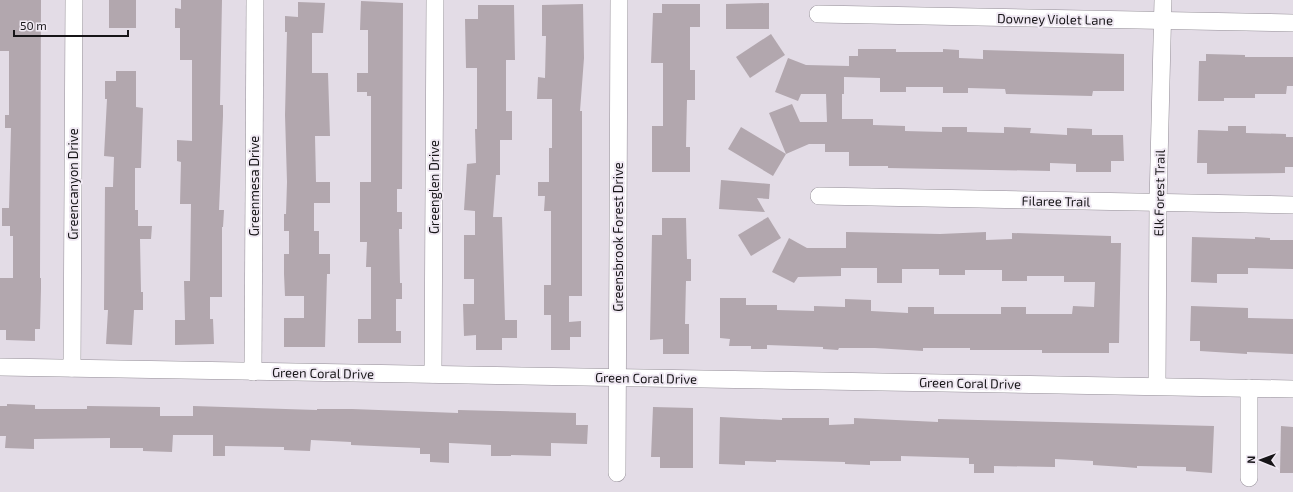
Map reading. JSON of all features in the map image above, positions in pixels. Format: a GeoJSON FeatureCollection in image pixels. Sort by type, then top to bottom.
{"type":"FeatureCollection","features":[{"type":"Feature","properties":{"kind":"street","name":"Greencanyon Drive"},"geometry":{"type":"LineString","coordinates":[[72,368],[74,0]]}},
{"type":"Feature","properties":{"kind":"street","name":"Greenmesa Drive"},"geometry":{"type":"LineString","coordinates":[[253,372],[255,0]]}},
{"type":"Feature","properties":{"kind":"street","name":"Greenglen Drive"},"geometry":{"type":"LineString","coordinates":[[433,374],[435,0]]}},
{"type":"Feature","properties":{"kind":"street","name":"Greensbrook Forest Drive"},"geometry":{"type":"LineString","coordinates":[[617,473],[619,0]]}},
{"type":"Feature","properties":{"kind":"street","name":"Elk Forest Trail"},"geometry":{"type":"LineString","coordinates":[[1157,386],[1158,203],[1163,0]]}},
{"type":"Feature","properties":{"kind":"street","name":"Downey Violet Lane"},"geometry":{"type":"LineString","coordinates":[[818,14],[1293,23]]}},
{"type":"Feature","properties":{"kind":"street","name":"Filaree Trail"},"geometry":{"type":"LineString","coordinates":[[819,196],[1158,203],[1293,204]]}},
{"type":"Feature","properties":{"kind":"street","name":"Green Coral Drive"},"geometry":{"type":"LineString","coordinates":[[0,367],[1293,389]]}},
{"type":"Feature","properties":{"kind":"street"},"geometry":{"type":"LineString","coordinates":[[1249,388],[1249,478]]}},
{"type":"Feature","properties":{"kind":"building"},"geometry":{"type":"Polygon","coordinates":[[[0,0],[41,0],[41,288],[40,329],[35,329],[35,341],[6,340],[6,330],[0,330],[0,278],[13,278],[13,236],[10,236],[10,226],[2,226],[2,208],[9,208],[11,128],[5,128],[5,115],[9,115],[9,51],[0,51],[0,0]]]}},
{"type":"Feature","properties":{"kind":"building"},"geometry":{"type":"Polygon","coordinates":[[[109,0],[136,0],[136,28],[109,28],[109,0]]]}},
{"type":"Feature","properties":{"kind":"building"},"geometry":{"type":"Polygon","coordinates":[[[181,0],[222,0],[220,105],[223,105],[223,116],[219,210],[224,210],[222,227],[222,297],[210,297],[210,319],[213,319],[214,344],[175,345],[175,320],[185,320],[184,281],[190,281],[191,204],[180,204],[181,162],[177,161],[177,140],[192,141],[192,60],[180,60],[180,28],[175,28],[175,8],[181,9],[181,0]]]}},
{"type":"Feature","properties":{"kind":"building"},"geometry":{"type":"Polygon","coordinates":[[[361,1],[403,3],[402,189],[397,189],[397,212],[402,212],[402,229],[399,229],[400,283],[402,283],[402,299],[396,299],[396,331],[401,331],[401,343],[358,343],[358,319],[371,319],[371,267],[366,267],[367,242],[360,242],[360,182],[371,182],[371,96],[367,96],[367,92],[357,92],[357,73],[368,73],[368,30],[360,30],[361,1]]]}},
{"type":"Feature","properties":{"kind":"building"},"geometry":{"type":"Polygon","coordinates":[[[298,2],[325,3],[323,33],[312,33],[312,73],[328,73],[330,136],[315,136],[316,182],[330,182],[330,203],[314,203],[314,231],[319,231],[319,254],[330,254],[330,274],[327,274],[325,347],[284,347],[284,318],[304,318],[304,296],[285,296],[284,274],[284,254],[289,254],[289,231],[284,231],[287,182],[285,115],[287,32],[285,32],[285,16],[298,17],[298,2]]]}},
{"type":"Feature","properties":{"kind":"building"},"geometry":{"type":"Polygon","coordinates":[[[769,3],[769,29],[726,29],[726,4],[769,3]]]}},
{"type":"Feature","properties":{"kind":"building"},"geometry":{"type":"Polygon","coordinates":[[[583,4],[584,58],[580,111],[582,111],[582,296],[569,296],[569,322],[581,321],[581,337],[570,337],[570,350],[551,350],[551,315],[544,315],[544,285],[551,285],[551,211],[544,211],[545,196],[538,196],[538,182],[549,182],[549,148],[552,148],[552,99],[537,99],[538,77],[545,78],[546,36],[542,36],[542,5],[583,4]]]}},
{"type":"Feature","properties":{"kind":"building"},"geometry":{"type":"Polygon","coordinates":[[[662,4],[700,4],[700,27],[690,27],[690,70],[695,70],[695,100],[687,100],[686,147],[690,147],[690,172],[652,172],[652,126],[663,126],[663,63],[651,63],[653,13],[662,13],[662,4]]]}},
{"type":"Feature","properties":{"kind":"building"},"geometry":{"type":"Polygon","coordinates":[[[478,5],[514,5],[515,60],[506,60],[506,111],[512,111],[512,140],[500,140],[500,175],[496,175],[493,217],[502,217],[505,320],[517,320],[517,338],[502,338],[502,350],[476,350],[476,335],[464,336],[463,304],[474,304],[474,279],[464,279],[464,235],[475,235],[475,211],[464,210],[467,164],[476,163],[475,129],[477,129],[477,68],[466,68],[465,19],[478,19],[478,5]]]}},
{"type":"Feature","properties":{"kind":"building"},"geometry":{"type":"Polygon","coordinates":[[[771,34],[785,55],[750,78],[736,57],[771,34]]]}},
{"type":"Feature","properties":{"kind":"building"},"geometry":{"type":"Polygon","coordinates":[[[858,49],[896,49],[896,52],[943,52],[943,49],[959,50],[959,58],[983,59],[983,50],[1124,54],[1124,91],[1093,91],[1092,96],[1006,94],[1005,89],[968,88],[968,93],[943,93],[943,87],[906,87],[906,92],[880,92],[880,78],[844,77],[844,94],[842,94],[842,119],[873,119],[873,125],[905,126],[905,131],[942,132],[942,127],[967,127],[967,132],[1004,133],[1004,127],[1031,128],[1030,133],[1067,135],[1067,128],[1092,129],[1092,135],[1123,135],[1124,161],[1111,161],[1111,172],[1076,172],[1076,164],[1050,163],[1050,171],[849,166],[849,152],[825,152],[825,144],[809,144],[786,154],[769,113],[792,104],[800,122],[827,122],[826,94],[801,94],[798,101],[775,92],[788,58],[806,65],[849,66],[849,56],[858,56],[858,49]]]}},
{"type":"Feature","properties":{"kind":"building"},"geometry":{"type":"Polygon","coordinates":[[[1206,54],[1245,55],[1245,57],[1293,57],[1293,86],[1287,86],[1286,94],[1255,94],[1255,98],[1224,98],[1224,101],[1198,101],[1199,61],[1206,61],[1206,54]]]}},
{"type":"Feature","properties":{"kind":"building"},"geometry":{"type":"Polygon","coordinates":[[[116,71],[136,71],[136,107],[143,108],[141,168],[135,168],[135,210],[138,210],[138,226],[152,226],[151,239],[140,239],[141,292],[143,292],[143,310],[134,310],[132,345],[106,344],[108,310],[104,310],[105,187],[113,187],[114,157],[104,156],[107,99],[105,99],[105,81],[116,81],[116,71]]]}},
{"type":"Feature","properties":{"kind":"building"},"geometry":{"type":"Polygon","coordinates":[[[1228,126],[1246,126],[1246,133],[1286,134],[1286,137],[1293,137],[1293,167],[1285,167],[1285,173],[1207,174],[1207,163],[1197,163],[1198,130],[1228,131],[1228,126]]]}},
{"type":"Feature","properties":{"kind":"building"},"geometry":{"type":"Polygon","coordinates":[[[741,127],[786,154],[773,176],[728,149],[741,127]]]}},
{"type":"Feature","properties":{"kind":"building"},"geometry":{"type":"Polygon","coordinates":[[[721,180],[770,184],[769,199],[757,198],[765,212],[719,209],[721,180]]]}},
{"type":"Feature","properties":{"kind":"building"},"geometry":{"type":"Polygon","coordinates":[[[768,217],[781,238],[751,256],[738,235],[768,217]]]}},
{"type":"Feature","properties":{"kind":"building"},"geometry":{"type":"Polygon","coordinates":[[[662,218],[686,218],[687,259],[691,259],[691,281],[686,281],[685,324],[689,324],[689,354],[663,354],[663,339],[650,340],[652,235],[662,235],[662,218]]]}},
{"type":"Feature","properties":{"kind":"building"},"geometry":{"type":"Polygon","coordinates":[[[846,232],[940,234],[986,232],[986,240],[1012,239],[1012,233],[1111,236],[1111,243],[1121,243],[1119,343],[1109,343],[1109,353],[1042,353],[1042,350],[970,350],[970,348],[923,348],[923,351],[875,348],[839,348],[838,350],[823,349],[823,347],[767,345],[767,349],[751,349],[751,346],[729,346],[730,339],[720,338],[720,298],[746,298],[746,305],[777,305],[777,310],[814,311],[814,306],[845,307],[845,299],[871,300],[871,311],[908,313],[908,307],[934,307],[934,314],[1001,314],[1001,307],[1026,307],[1026,314],[1072,314],[1073,306],[1094,307],[1095,282],[1064,282],[1064,276],[1027,276],[1027,281],[1002,281],[1002,270],[965,270],[965,275],[939,275],[939,269],[902,269],[902,283],[877,283],[877,268],[841,268],[841,276],[798,277],[794,283],[772,272],[789,238],[807,248],[846,248],[846,232]]]}},
{"type":"Feature","properties":{"kind":"building"},"geometry":{"type":"Polygon","coordinates":[[[1192,237],[1255,239],[1255,237],[1270,238],[1270,240],[1293,240],[1293,269],[1248,268],[1248,274],[1217,274],[1217,283],[1191,282],[1192,237]]]}},
{"type":"Feature","properties":{"kind":"building"},"geometry":{"type":"Polygon","coordinates":[[[1191,306],[1248,308],[1248,318],[1293,319],[1293,354],[1247,352],[1247,354],[1200,351],[1200,341],[1190,341],[1191,306]]]}},
{"type":"Feature","properties":{"kind":"building"},"geometry":{"type":"Polygon","coordinates":[[[7,404],[35,405],[35,409],[87,409],[87,406],[160,407],[160,416],[193,416],[193,406],[458,413],[458,410],[576,413],[576,425],[588,425],[587,444],[551,443],[551,456],[491,456],[491,445],[449,443],[449,463],[430,462],[430,454],[420,454],[420,448],[351,445],[351,442],[311,440],[310,451],[284,450],[284,447],[225,446],[225,456],[213,456],[213,435],[173,435],[172,452],[143,451],[143,448],[110,448],[110,438],[34,439],[34,449],[5,448],[6,436],[0,436],[0,406],[7,406],[7,404]]]}},
{"type":"Feature","properties":{"kind":"building"},"geometry":{"type":"Polygon","coordinates":[[[653,407],[693,408],[693,468],[660,468],[660,457],[651,457],[653,407]]]}},
{"type":"Feature","properties":{"kind":"building"},"geometry":{"type":"Polygon","coordinates":[[[720,417],[782,420],[782,418],[829,418],[829,425],[854,424],[854,418],[938,422],[938,419],[1214,426],[1212,473],[1186,471],[1186,467],[1137,466],[1137,468],[1093,465],[1093,461],[1055,459],[1055,467],[994,466],[994,473],[974,473],[974,464],[969,464],[969,458],[901,456],[901,461],[870,461],[870,465],[845,464],[845,462],[776,460],[776,462],[745,461],[745,465],[719,464],[720,417]]]}},
{"type":"Feature","properties":{"kind":"building"},"geometry":{"type":"Polygon","coordinates":[[[1281,426],[1293,427],[1293,473],[1280,473],[1281,426]]]}}]}
